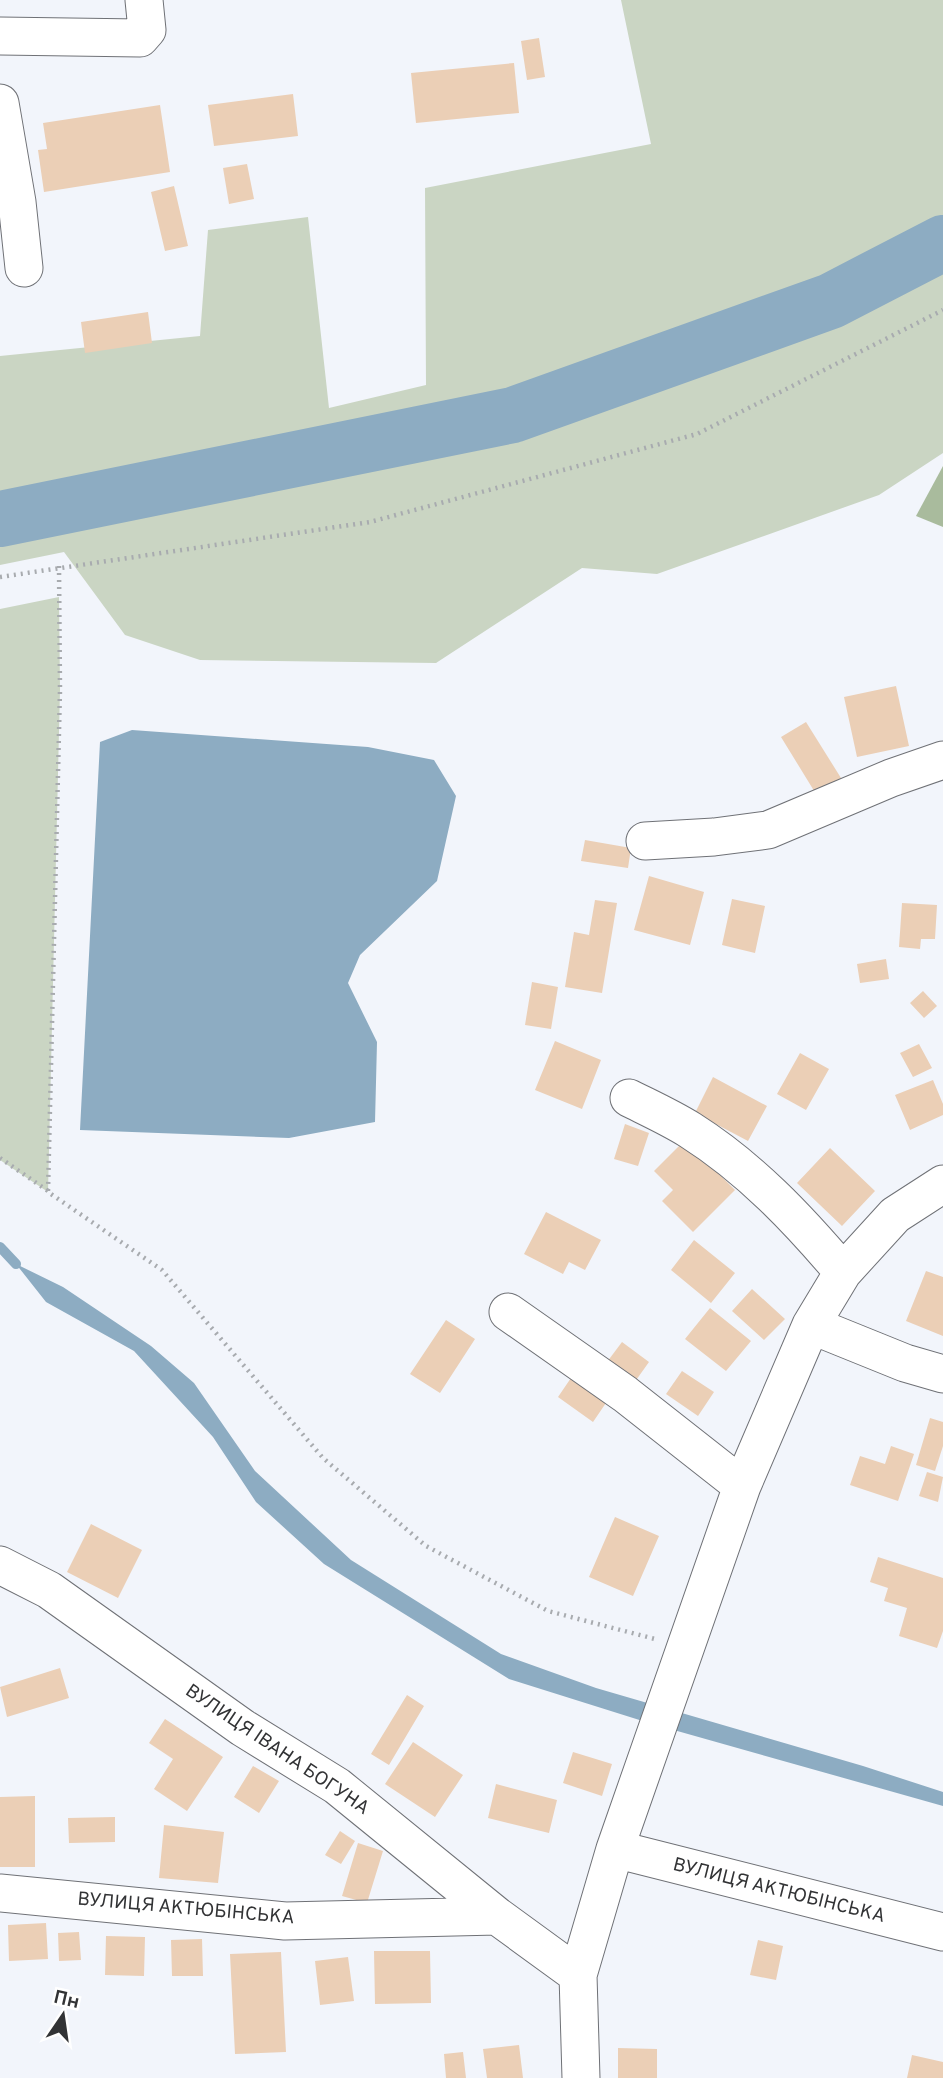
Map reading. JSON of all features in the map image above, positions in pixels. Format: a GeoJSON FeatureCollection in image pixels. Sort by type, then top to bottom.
{"type":"FeatureCollection","features":[{"type":"Feature","properties":{"kind":"street"},"geometry":{"type":"LineString","coordinates":[[0,36],[51,39],[139,38],[147,30],[144,0]]}},
{"type":"Feature","properties":{"kind":"street"},"geometry":{"type":"LineString","coordinates":[[0,103],[18,202],[24,268]]}},
{"type":"Feature","properties":{"kind":"street"},"geometry":{"type":"LineString","coordinates":[[645,841],[714,837],[768,830],[891,778],[943,760]]}},
{"type":"Feature","properties":{"kind":"street"},"geometry":{"type":"LineString","coordinates":[[629,1098],[690,1130],[749,1173],[808,1231],[843,1272]]}},
{"type":"Feature","properties":{"kind":"street"},"geometry":{"type":"LineString","coordinates":[[581,2078],[578,1975],[615,1849],[742,1486],[811,1325],[843,1272],[895,1215],[943,1184]]}},
{"type":"Feature","properties":{"kind":"street"},"geometry":{"type":"LineString","coordinates":[[508,1312],[625,1394],[742,1486]]}},
{"type":"Feature","properties":{"kind":"street"},"geometry":{"type":"LineString","coordinates":[[811,1325],[905,1363],[943,1374]]}},
{"type":"Feature","properties":{"kind":"street","name":"ВУЛИЦЯ ІВАНА БОГУНА"},"geometry":{"type":"LineString","coordinates":[[0,1565],[49,1590],[243,1728],[337,1786],[497,1916],[578,1975]]}},
{"type":"Feature","properties":{"kind":"street","name":"ВУЛИЦЯ АКТЮБІНСЬКА"},"geometry":{"type":"LineString","coordinates":[[615,1849],[943,1932]]}},
{"type":"Feature","properties":{"kind":"street","name":"ВУЛИЦЯ АКТЮБІНСЬКА"},"geometry":{"type":"LineString","coordinates":[[0,1893],[285,1921],[497,1916]]}},
{"type":"Feature","properties":{"kind":"path"},"geometry":{"type":"LineString","coordinates":[[0,577],[59,566],[370,522],[697,434],[943,310]]}},
{"type":"Feature","properties":{"kind":"path"},"geometry":{"type":"LineString","coordinates":[[48,1192],[60,690],[59,566]]}},
{"type":"Feature","properties":{"kind":"path"},"geometry":{"type":"LineString","coordinates":[[0,1158],[162,1270],[323,1458],[426,1546],[548,1611],[681,1659]]}},
{"type":"Feature","properties":{"kind":"green space"},"geometry":{"type":"Polygon","coordinates":[[[621,0],[943,0],[943,453],[879,495],[657,574],[582,568],[436,663],[200,660],[125,635],[64,552],[0,565],[0,356],[200,336],[208,230],[308,217],[329,408],[426,385],[425,188],[651,144],[621,0]]]}},
{"type":"Feature","properties":{"kind":"green space"},"geometry":{"type":"Polygon","coordinates":[[[943,466],[943,527],[916,516],[943,466]]]}},
{"type":"Feature","properties":{"kind":"green space"},"geometry":{"type":"Polygon","coordinates":[[[59,597],[60,690],[48,1192],[0,1160],[0,609],[59,597]]]}},
{"type":"Feature","properties":{"kind":"water"},"geometry":{"type":"Polygon","coordinates":[[[132,730],[368,747],[434,760],[456,796],[437,881],[360,955],[348,983],[377,1042],[375,1122],[289,1138],[80,1130],[100,742],[132,730]]]}},
{"type":"Feature","properties":{"kind":"water"},"geometry":{"type":"Polygon","coordinates":[[[16,1264],[63,1287],[151,1346],[194,1383],[255,1471],[351,1560],[501,1654],[596,1688],[943,1792],[943,1806],[649,1723],[509,1679],[324,1564],[256,1502],[213,1437],[134,1351],[46,1302],[16,1264]]]}},
{"type":"Feature","properties":{"kind":"building"},"geometry":{"type":"Polygon","coordinates":[[[539,38],[545,77],[527,80],[521,41],[539,38]]]}},
{"type":"Feature","properties":{"kind":"building"},"geometry":{"type":"Polygon","coordinates":[[[514,63],[519,113],[416,123],[411,73],[514,63]]]}},
{"type":"Feature","properties":{"kind":"building"},"geometry":{"type":"Polygon","coordinates":[[[293,94],[298,136],[214,146],[208,105],[293,94]]]}},
{"type":"Feature","properties":{"kind":"building"},"geometry":{"type":"Polygon","coordinates":[[[160,105],[170,172],[44,192],[38,150],[47,149],[43,123],[160,105]]]}},
{"type":"Feature","properties":{"kind":"building"},"geometry":{"type":"Polygon","coordinates":[[[247,164],[254,199],[229,204],[223,168],[247,164]]]}},
{"type":"Feature","properties":{"kind":"building"},"geometry":{"type":"Polygon","coordinates":[[[174,186],[188,246],[165,251],[151,192],[174,186]]]}},
{"type":"Feature","properties":{"kind":"building"},"geometry":{"type":"Polygon","coordinates":[[[148,312],[152,343],[85,353],[81,322],[148,312]]]}},
{"type":"Feature","properties":{"kind":"building"},"geometry":{"type":"Polygon","coordinates":[[[896,686],[909,746],[857,757],[844,697],[896,686]]]}},
{"type":"Feature","properties":{"kind":"building"},"geometry":{"type":"Polygon","coordinates":[[[806,722],[841,778],[816,794],[781,737],[806,722]]]}},
{"type":"Feature","properties":{"kind":"building"},"geometry":{"type":"Polygon","coordinates":[[[585,840],[631,848],[628,868],[581,861],[585,840]]]}},
{"type":"Feature","properties":{"kind":"building"},"geometry":{"type":"Polygon","coordinates":[[[649,876],[704,892],[690,945],[634,930],[649,876]]]}},
{"type":"Feature","properties":{"kind":"building"},"geometry":{"type":"Polygon","coordinates":[[[732,899],[765,906],[755,953],[722,945],[732,899]]]}},
{"type":"Feature","properties":{"kind":"building"},"geometry":{"type":"Polygon","coordinates":[[[595,900],[617,903],[602,993],[565,987],[574,932],[589,935],[595,900]]]}},
{"type":"Feature","properties":{"kind":"building"},"geometry":{"type":"Polygon","coordinates":[[[902,903],[937,905],[935,939],[921,939],[920,949],[899,947],[902,903]]]}},
{"type":"Feature","properties":{"kind":"building"},"geometry":{"type":"Polygon","coordinates":[[[886,959],[889,979],[860,983],[857,964],[886,959]]]}},
{"type":"Feature","properties":{"kind":"building"},"geometry":{"type":"Polygon","coordinates":[[[532,982],[558,987],[551,1029],[525,1025],[532,982]]]}},
{"type":"Feature","properties":{"kind":"building"},"geometry":{"type":"Polygon","coordinates":[[[923,991],[937,1006],[924,1018],[910,1003],[923,991]]]}},
{"type":"Feature","properties":{"kind":"building"},"geometry":{"type":"Polygon","coordinates":[[[555,1041],[601,1060],[582,1109],[535,1090],[555,1041]]]}},
{"type":"Feature","properties":{"kind":"building"},"geometry":{"type":"Polygon","coordinates":[[[919,1044],[932,1068],[913,1077],[900,1053],[919,1044]]]}},
{"type":"Feature","properties":{"kind":"building"},"geometry":{"type":"Polygon","coordinates":[[[800,1053],[829,1069],[806,1110],[777,1094],[800,1053]]]}},
{"type":"Feature","properties":{"kind":"building"},"geometry":{"type":"Polygon","coordinates":[[[713,1077],[767,1106],[748,1141],[695,1113],[713,1077]]]}},
{"type":"Feature","properties":{"kind":"building"},"geometry":{"type":"Polygon","coordinates":[[[933,1080],[943,1104],[943,1115],[910,1130],[895,1095],[933,1080]]]}},
{"type":"Feature","properties":{"kind":"building"},"geometry":{"type":"Polygon","coordinates":[[[625,1124],[649,1133],[638,1166],[614,1159],[625,1124]]]}},
{"type":"Feature","properties":{"kind":"building"},"geometry":{"type":"Polygon","coordinates":[[[685,1140],[735,1190],[693,1232],[662,1201],[673,1190],[654,1171],[685,1140]]]}},
{"type":"Feature","properties":{"kind":"building"},"geometry":{"type":"Polygon","coordinates":[[[830,1148],[875,1191],[842,1226],[797,1183],[830,1148]]]}},
{"type":"Feature","properties":{"kind":"building"},"geometry":{"type":"Polygon","coordinates":[[[546,1212],[601,1240],[585,1270],[569,1262],[563,1274],[524,1254],[546,1212]]]}},
{"type":"Feature","properties":{"kind":"building"},"geometry":{"type":"Polygon","coordinates":[[[694,1240],[735,1273],[711,1303],[671,1270],[694,1240]]]}},
{"type":"Feature","properties":{"kind":"building"},"geometry":{"type":"Polygon","coordinates":[[[926,1271],[943,1277],[943,1336],[906,1321],[926,1271]]]}},
{"type":"Feature","properties":{"kind":"building"},"geometry":{"type":"Polygon","coordinates":[[[752,1289],[785,1319],[764,1340],[732,1311],[752,1289]]]}},
{"type":"Feature","properties":{"kind":"building"},"geometry":{"type":"Polygon","coordinates":[[[710,1308],[751,1341],[726,1371],[685,1339],[710,1308]]]}},
{"type":"Feature","properties":{"kind":"building"},"geometry":{"type":"Polygon","coordinates":[[[446,1320],[475,1339],[440,1393],[410,1374],[446,1320]]]}},
{"type":"Feature","properties":{"kind":"building"},"geometry":{"type":"Polygon","coordinates":[[[622,1342],[649,1362],[634,1383],[607,1362],[622,1342]]]}},
{"type":"Feature","properties":{"kind":"building"},"geometry":{"type":"Polygon","coordinates":[[[682,1371],[714,1392],[698,1416],[666,1394],[682,1371]]]}},
{"type":"Feature","properties":{"kind":"building"},"geometry":{"type":"Polygon","coordinates":[[[573,1375],[608,1400],[593,1422],[558,1397],[573,1375]]]}},
{"type":"Feature","properties":{"kind":"building"},"geometry":{"type":"Polygon","coordinates":[[[930,1418],[943,1422],[943,1446],[935,1471],[916,1465],[930,1418]]]}},
{"type":"Feature","properties":{"kind":"building"},"geometry":{"type":"Polygon","coordinates":[[[891,1446],[914,1454],[898,1501],[850,1485],[860,1456],[885,1464],[891,1446]]]}},
{"type":"Feature","properties":{"kind":"building"},"geometry":{"type":"Polygon","coordinates":[[[927,1472],[943,1477],[938,1502],[919,1496],[927,1472]]]}},
{"type":"Feature","properties":{"kind":"building"},"geometry":{"type":"Polygon","coordinates":[[[615,1517],[659,1536],[633,1596],[589,1577],[615,1517]]]}},
{"type":"Feature","properties":{"kind":"building"},"geometry":{"type":"Polygon","coordinates":[[[91,1524],[142,1550],[118,1598],[67,1572],[91,1524]]]}},
{"type":"Feature","properties":{"kind":"building"},"geometry":{"type":"Polygon","coordinates":[[[878,1557],[943,1578],[943,1631],[937,1648],[899,1636],[907,1608],[884,1601],[888,1588],[870,1582],[878,1557]]]}},
{"type":"Feature","properties":{"kind":"building"},"geometry":{"type":"Polygon","coordinates":[[[60,1668],[69,1698],[7,1717],[0,1687],[60,1668]]]}},
{"type":"Feature","properties":{"kind":"building"},"geometry":{"type":"Polygon","coordinates":[[[407,1695],[424,1706],[389,1765],[371,1754],[407,1695]]]}},
{"type":"Feature","properties":{"kind":"building"},"geometry":{"type":"Polygon","coordinates":[[[165,1719],[223,1757],[187,1811],[154,1789],[173,1759],[149,1743],[165,1719]]]}},
{"type":"Feature","properties":{"kind":"building"},"geometry":{"type":"Polygon","coordinates":[[[413,1742],[463,1775],[435,1817],[385,1784],[413,1742]]]}},
{"type":"Feature","properties":{"kind":"building"},"geometry":{"type":"Polygon","coordinates":[[[573,1752],[612,1764],[602,1796],[563,1783],[573,1752]]]}},
{"type":"Feature","properties":{"kind":"building"},"geometry":{"type":"Polygon","coordinates":[[[253,1766],[279,1781],[259,1813],[234,1797],[253,1766]]]}},
{"type":"Feature","properties":{"kind":"building"},"geometry":{"type":"Polygon","coordinates":[[[496,1784],[557,1800],[549,1833],[488,1818],[496,1784]]]}},
{"type":"Feature","properties":{"kind":"building"},"geometry":{"type":"Polygon","coordinates":[[[35,1796],[35,1867],[0,1867],[0,1797],[35,1796]]]}},
{"type":"Feature","properties":{"kind":"building"},"geometry":{"type":"Polygon","coordinates":[[[115,1817],[115,1842],[69,1843],[68,1818],[115,1817]]]}},
{"type":"Feature","properties":{"kind":"building"},"geometry":{"type":"Polygon","coordinates":[[[164,1825],[224,1832],[218,1883],[159,1878],[164,1825]]]}},
{"type":"Feature","properties":{"kind":"building"},"geometry":{"type":"Polygon","coordinates":[[[340,1831],[355,1841],[341,1864],[325,1855],[340,1831]]]}},
{"type":"Feature","properties":{"kind":"building"},"geometry":{"type":"Polygon","coordinates":[[[358,1843],[383,1851],[367,1903],[342,1896],[358,1843]]]}},
{"type":"Feature","properties":{"kind":"building"},"geometry":{"type":"Polygon","coordinates":[[[46,1923],[48,1959],[9,1961],[8,1925],[46,1923]]]}},
{"type":"Feature","properties":{"kind":"building"},"geometry":{"type":"Polygon","coordinates":[[[79,1932],[81,1960],[59,1961],[58,1933],[79,1932]]]}},
{"type":"Feature","properties":{"kind":"building"},"geometry":{"type":"Polygon","coordinates":[[[106,1936],[145,1937],[144,1976],[105,1975],[106,1936]]]}},
{"type":"Feature","properties":{"kind":"building"},"geometry":{"type":"Polygon","coordinates":[[[202,1939],[203,1976],[172,1976],[171,1940],[202,1939]]]}},
{"type":"Feature","properties":{"kind":"building"},"geometry":{"type":"Polygon","coordinates":[[[758,1940],[783,1946],[776,1980],[750,1975],[758,1940]]]}},
{"type":"Feature","properties":{"kind":"building"},"geometry":{"type":"Polygon","coordinates":[[[374,1951],[430,1951],[431,2003],[375,2004],[374,1951]]]}},
{"type":"Feature","properties":{"kind":"building"},"geometry":{"type":"Polygon","coordinates":[[[281,1952],[286,2052],[235,2054],[230,1954],[281,1952]]]}},
{"type":"Feature","properties":{"kind":"building"},"geometry":{"type":"Polygon","coordinates":[[[348,1957],[354,2001],[320,2005],[315,1961],[348,1957]]]}},
{"type":"Feature","properties":{"kind":"building"},"geometry":{"type":"Polygon","coordinates":[[[519,2045],[523,2078],[487,2078],[483,2049],[519,2045]]]}},
{"type":"Feature","properties":{"kind":"building"},"geometry":{"type":"Polygon","coordinates":[[[618,2048],[657,2049],[657,2078],[618,2078],[618,2048]]]}},
{"type":"Feature","properties":{"kind":"building"},"geometry":{"type":"Polygon","coordinates":[[[463,2052],[466,2078],[446,2078],[444,2054],[463,2052]]]}},
{"type":"Feature","properties":{"kind":"building"},"geometry":{"type":"Polygon","coordinates":[[[912,2055],[943,2062],[943,2078],[907,2078],[912,2055]]]}},
{"type":"Feature","properties":{"kind":"waterway"},"geometry":{"type":"LineString","coordinates":[[0,519],[513,415],[831,301],[943,243]]}},
{"type":"Feature","properties":{"kind":"waterway"},"geometry":{"type":"LineString","coordinates":[[0,1247],[16,1264]]}}]}
